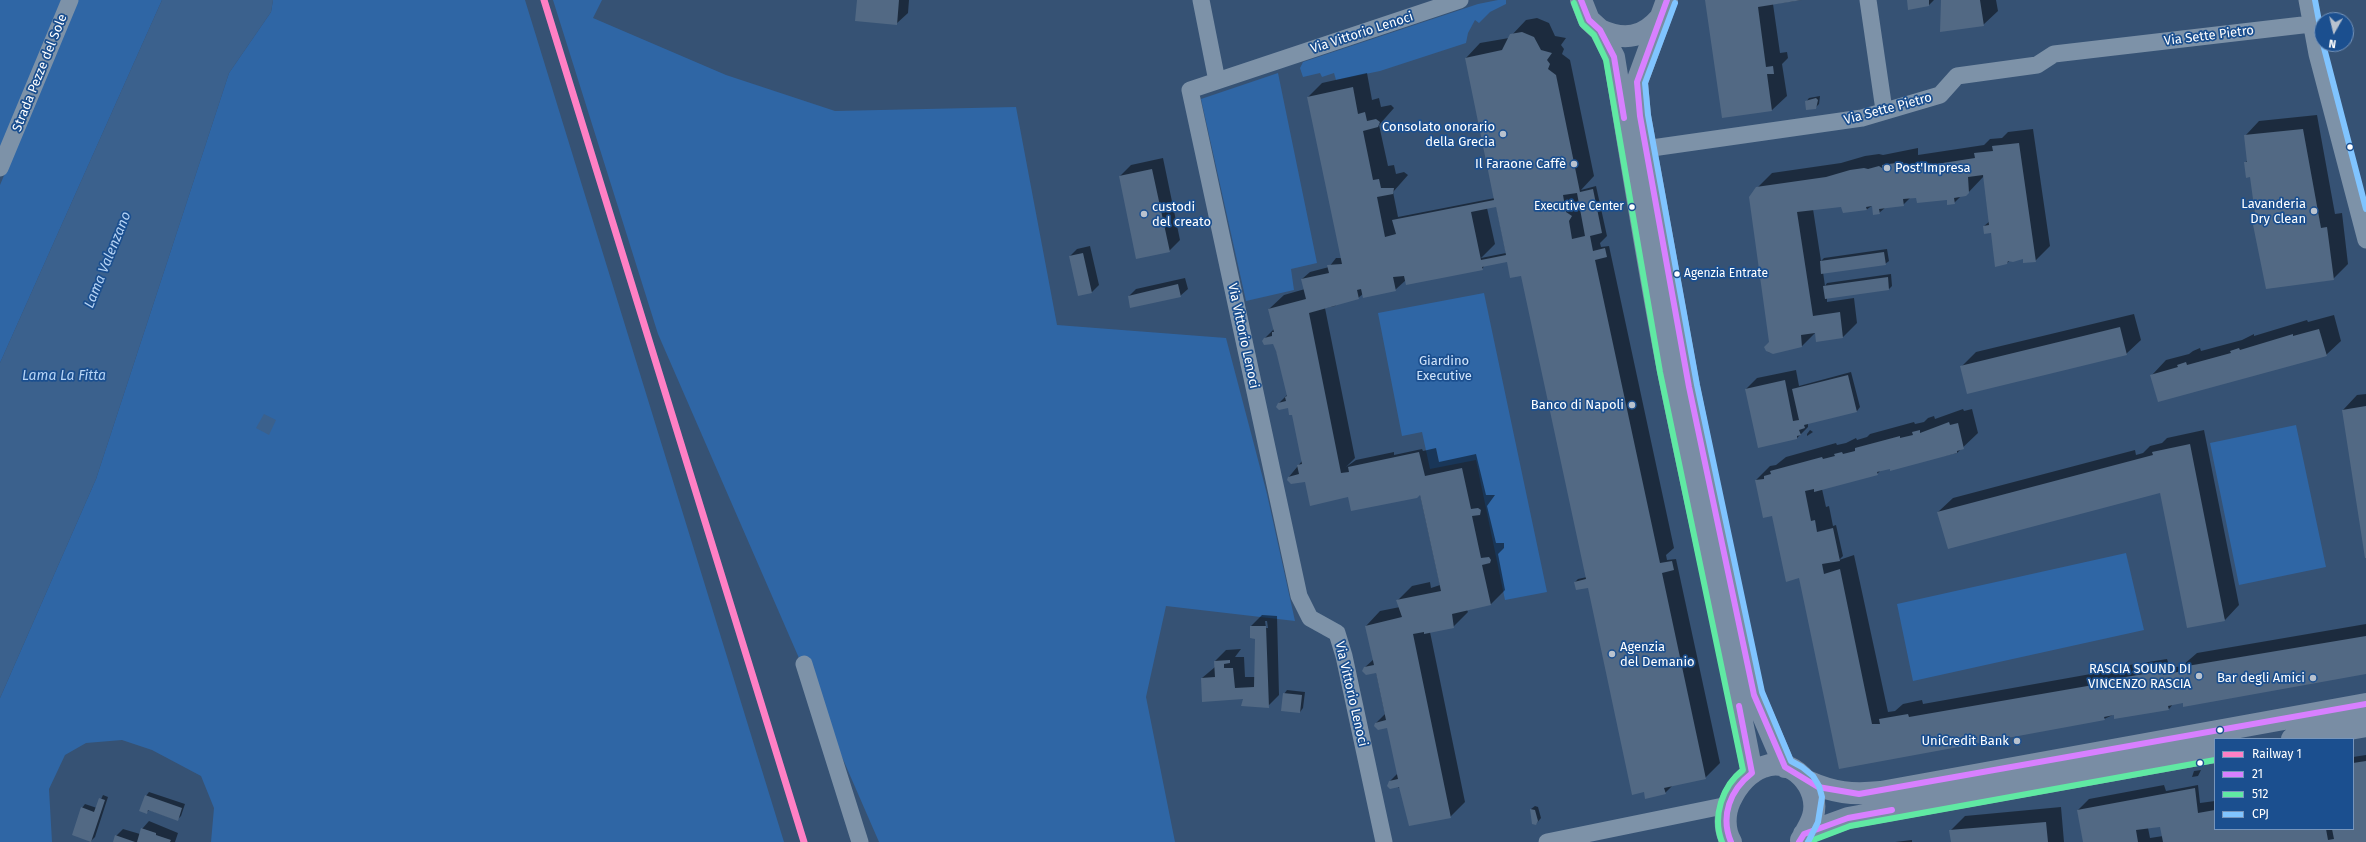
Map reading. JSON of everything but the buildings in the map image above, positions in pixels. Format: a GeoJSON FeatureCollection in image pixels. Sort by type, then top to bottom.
{"type":"FeatureCollection","features":[{"type":"Feature","properties":{"kind":"main road"},"geometry":{"type":"LineString","coordinates":[[1582,0],[1589,20],[1600,30],[1613,36],[1627,37],[1640,34],[1652,28],[1664,9]]}},
{"type":"Feature","properties":{"kind":"main road"},"geometry":{"type":"LineString","coordinates":[[1664,9],[1637,82],[1645,149],[1693,409],[1740,635],[1754,695],[1785,767]]}},
{"type":"Feature","properties":{"kind":"main road"},"geometry":{"type":"LineString","coordinates":[[1600,30],[1614,57],[1646,251],[1668,371],[1732,666],[1752,773]]}},
{"type":"Feature","properties":{"kind":"main road"},"geometry":{"type":"LineString","coordinates":[[1731,842],[1726,834],[1728,806],[1745,778],[1764,766],[1785,767],[1796,771],[1807,781],[1832,792],[1859,794],[1881,792],[2366,704]]}},
{"type":"Feature","properties":{"kind":"main road"},"geometry":{"type":"LineString","coordinates":[[2298,738],[2366,726]]}},
{"type":"Feature","properties":{"kind":"main road"},"geometry":{"type":"LineString","coordinates":[[1802,838],[1848,818],[2214,752]]}},
{"type":"Feature","properties":{"kind":"main road"},"geometry":{"type":"LineString","coordinates":[[1802,838],[1813,817],[1815,806],[1814,795],[1807,781]]}},
{"type":"Feature","properties":{"kind":"street","name":"Strada Pezze del Sole"},"geometry":{"type":"LineString","coordinates":[[0,168],[70,0]]}},
{"type":"Feature","properties":{"kind":"street"},"geometry":{"type":"LineString","coordinates":[[1201,0],[1217,81]]}},
{"type":"Feature","properties":{"kind":"street","name":"Via Vittorio Lenoci"},"geometry":{"type":"LineString","coordinates":[[1384,842],[1344,656],[1337,633],[1310,618],[1299,596],[1190,90],[1460,0]]}},
{"type":"Feature","properties":{"kind":"street"},"geometry":{"type":"LineString","coordinates":[[1868,0],[1884,110]]}},
{"type":"Feature","properties":{"kind":"street"},"geometry":{"type":"LineString","coordinates":[[2306,0],[2366,240]]}},
{"type":"Feature","properties":{"kind":"street","name":"Via Sette Pietro"},"geometry":{"type":"LineString","coordinates":[[1645,149],[1862,118],[1884,110],[1940,95],[1957,76],[2037,65],[2054,54],[2311,24]]}},
{"type":"Feature","properties":{"kind":"street"},"geometry":{"type":"LineString","coordinates":[[804,664],[860,842]]}},
{"type":"Feature","properties":{"kind":"street"},"geometry":{"type":"LineString","coordinates":[[1547,842],[1728,806]]}},
{"type":"Feature","properties":{"kind":"green space"},"geometry":{"type":"Polygon","coordinates":[[[0,0],[64,0],[0,154],[0,0]]]}},
{"type":"Feature","properties":{"kind":"green space"},"geometry":{"type":"Polygon","coordinates":[[[78,0],[162,0],[0,363],[0,185],[78,0]]]}},
{"type":"Feature","properties":{"kind":"green space"},"geometry":{"type":"Polygon","coordinates":[[[273,0],[525,0],[784,842],[211,842],[214,808],[201,776],[152,750],[122,740],[86,743],[65,755],[49,789],[52,842],[0,842],[0,698],[96,479],[229,73],[271,12],[273,0]]]}},
{"type":"Feature","properties":{"kind":"green space"},"geometry":{"type":"Polygon","coordinates":[[[553,0],[602,0],[593,18],[726,75],[835,111],[1016,107],[1057,325],[1226,338],[1267,494],[1295,621],[1166,606],[1146,697],[1175,842],[879,842],[658,334],[553,0]]]}},
{"type":"Feature","properties":{"kind":"green space"},"geometry":{"type":"Polygon","coordinates":[[[1506,0],[1506,4],[1490,12],[1479,23],[1475,20],[1468,33],[1466,43],[1380,71],[1336,80],[1334,73],[1322,77],[1320,73],[1303,77],[1300,68],[1303,62],[1478,4],[1506,0]]]}},
{"type":"Feature","properties":{"kind":"green space"},"geometry":{"type":"Polygon","coordinates":[[[1278,73],[1317,263],[1291,269],[1294,290],[1246,301],[1201,99],[1278,73]]]}},
{"type":"Feature","properties":{"kind":"green space","name":"Giardino Executive"},"geometry":{"type":"Polygon","coordinates":[[[1484,293],[1547,592],[1505,600],[1476,460],[1430,469],[1422,432],[1402,436],[1378,313],[1484,293]]]}},
{"type":"Feature","properties":{"kind":"green space"},"geometry":{"type":"Polygon","coordinates":[[[2296,425],[2326,567],[2239,585],[2210,443],[2296,425]]]}},
{"type":"Feature","properties":{"kind":"green space"},"geometry":{"type":"Polygon","coordinates":[[[2126,553],[2144,630],[1913,681],[1897,604],[2126,553]]]}},
{"type":"Feature","properties":{"kind":"water","name":"Lama La Fitta"},"geometry":{"type":"Polygon","coordinates":[[[162,0],[273,0],[271,12],[229,73],[96,479],[0,698],[0,363],[162,0]]]}},
{"type":"Feature","properties":{"kind":"water"},"geometry":{"type":"Polygon","coordinates":[[[264,414],[276,420],[269,435],[256,428],[264,414]]]}},
{"type":"Feature","properties":{"kind":"rail line","name":"1"},"geometry":{"type":"LineString","coordinates":[[544,0],[804,842]]}},
{"type":"Feature","properties":{"kind":"transit line","name":"21"},"geometry":{"type":"LineString","coordinates":[[1581,0],[1589,20],[1600,30],[1614,57],[1624,118]]}},
{"type":"Feature","properties":{"kind":"transit line","name":"21"},"geometry":{"type":"LineString","coordinates":[[1667,0],[1637,82],[1640,116],[1689,387],[1754,695],[1785,767],[1818,787],[1859,794],[2366,704]]}},
{"type":"Feature","properties":{"kind":"transit line","name":"CPJ"},"geometry":{"type":"LineString","coordinates":[[2315,0],[2317,12]]}},
{"type":"Feature","properties":{"kind":"transit line","name":"512"},"geometry":{"type":"LineString","coordinates":[[1574,3],[1582,24],[1594,35],[1606,60],[1660,372],[1743,770],[1729,784],[1721,803],[1718,822],[1722,842]]}},
{"type":"Feature","properties":{"kind":"transit line","name":"CPJ"},"geometry":{"type":"LineString","coordinates":[[1675,3],[1645,83],[1648,115],[1697,385],[1762,692],[1791,761],[1802,767],[1813,776],[1819,786],[1822,797],[1818,822],[1808,842]]}},
{"type":"Feature","properties":{"kind":"transit line","name":"CPJ"},"geometry":{"type":"LineString","coordinates":[[2325,52],[2366,209]]}},
{"type":"Feature","properties":{"kind":"transit line","name":"21"},"geometry":{"type":"LineString","coordinates":[[1731,842],[1727,823],[1729,804],[1738,787],[1752,773],[1739,706]]}},
{"type":"Feature","properties":{"kind":"transit line","name":"512"},"geometry":{"type":"LineString","coordinates":[[1808,842],[1850,826],[2214,760]]}},
{"type":"Feature","properties":{"kind":"transit line","name":"21"},"geometry":{"type":"LineString","coordinates":[[1799,842],[1804,834],[1848,818],[1892,810]]}},
{"type":"Feature","properties":{"kind":"place","name":"Consolato onorario della Grecia"},"geometry":{"type":"Point","coordinates":[1503,134]}},
{"type":"Feature","properties":{"kind":"place","name":"Il Faraone Caffè"},"geometry":{"type":"Point","coordinates":[1574,164]}},
{"type":"Feature","properties":{"kind":"place","name":"Post'Impresa"},"geometry":{"type":"Point","coordinates":[1887,168]}},
{"type":"Feature","properties":{"kind":"place","name":"Executive Center"},"geometry":{"type":"Point","coordinates":[1632,207]}},
{"type":"Feature","properties":{"kind":"place","name":"Lavanderia Dry Clean"},"geometry":{"type":"Point","coordinates":[2314,211]}},
{"type":"Feature","properties":{"kind":"place","name":"custodi del creato"},"geometry":{"type":"Point","coordinates":[1144,214]}},
{"type":"Feature","properties":{"kind":"place","name":"Agenzia Entrate"},"geometry":{"type":"Point","coordinates":[1677,274]}},
{"type":"Feature","properties":{"kind":"place","name":"Banco di Napoli"},"geometry":{"type":"Point","coordinates":[1632,405]}},
{"type":"Feature","properties":{"kind":"place","name":"Agenzia del Demanio"},"geometry":{"type":"Point","coordinates":[1612,654]}},
{"type":"Feature","properties":{"kind":"place","name":"RASCIA SOUND DI VINCENZO RASCIA"},"geometry":{"type":"Point","coordinates":[2199,676]}},
{"type":"Feature","properties":{"kind":"place","name":"Bar degli Amici"},"geometry":{"type":"Point","coordinates":[2313,678]}},
{"type":"Feature","properties":{"kind":"place","name":"UniCredit Bank"},"geometry":{"type":"Point","coordinates":[2017,741]}},
{"type":"Feature","properties":{"kind":"water label","name":"Lama Valenzano"},"geometry":{"type":"Point","coordinates":[108,260]}}]}
